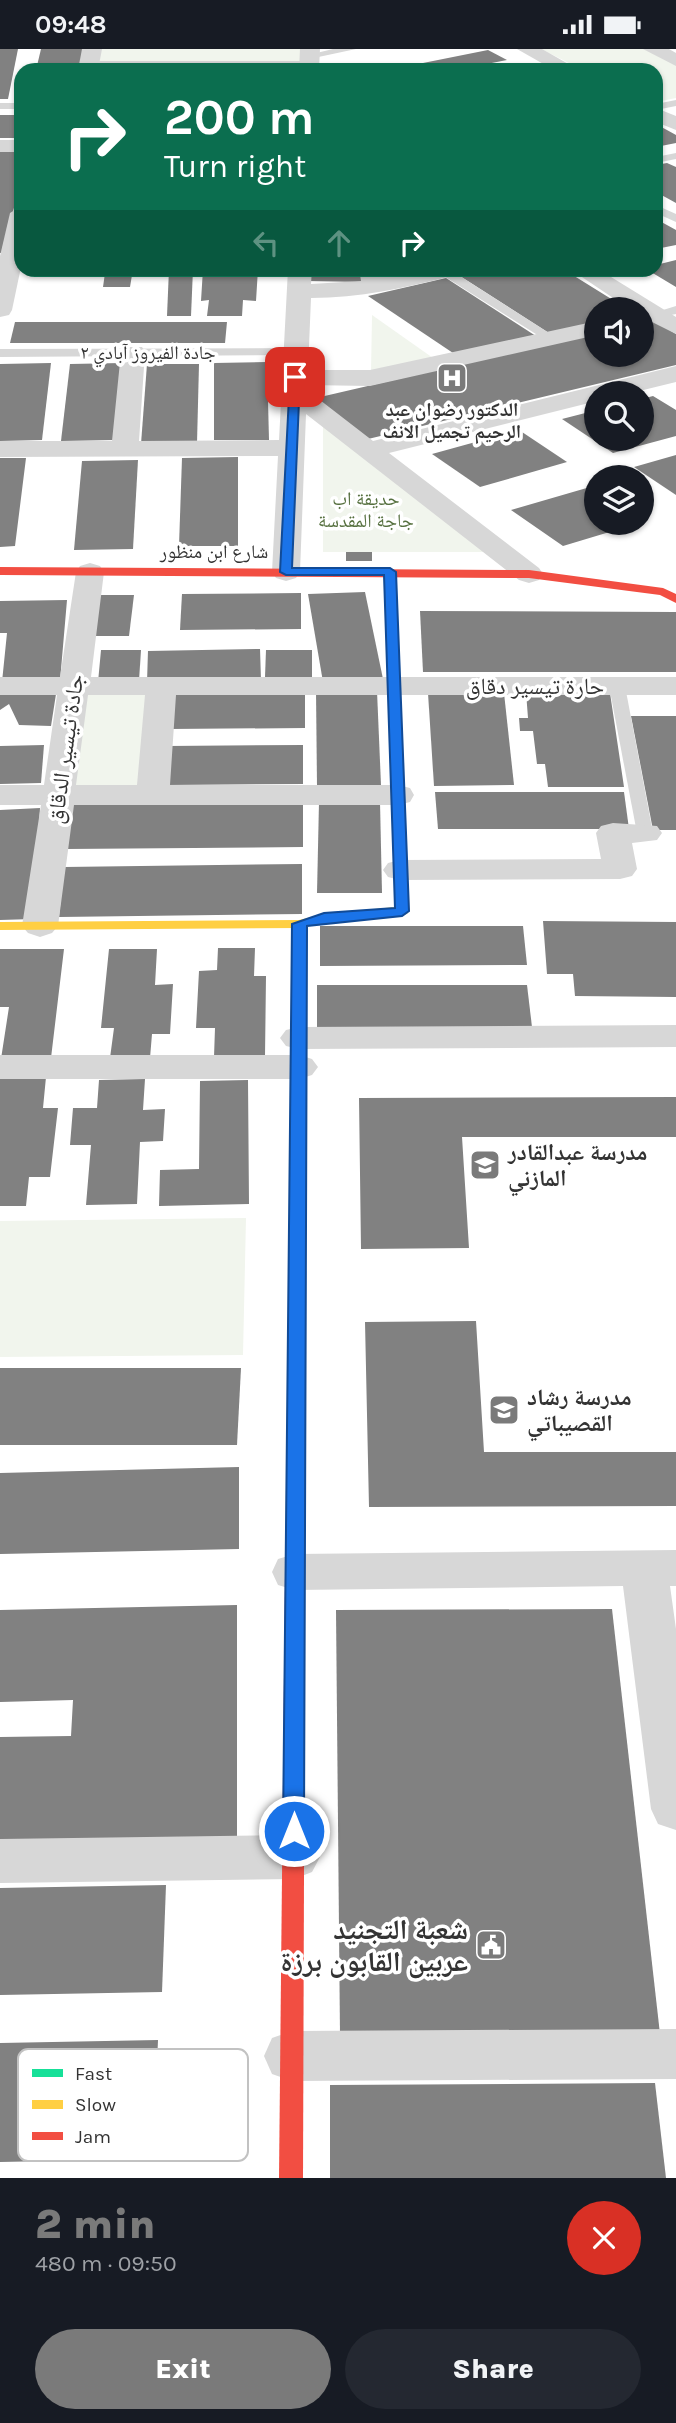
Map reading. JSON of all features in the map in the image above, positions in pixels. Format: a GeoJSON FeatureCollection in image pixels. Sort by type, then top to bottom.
{"type":"FeatureCollection","features":[{"type":"Feature","properties":{"kind":"street"},"geometry":{"type":"LineString","coordinates":[[527,49],[555,63]]}},
{"type":"Feature","properties":{"kind":"street"},"geometry":{"type":"LineString","coordinates":[[653,49],[676,60]]}},
{"type":"Feature","properties":{"kind":"street"},"geometry":{"type":"LineString","coordinates":[[0,306],[5,259],[14,233]]}},
{"type":"Feature","properties":{"kind":"street"},"geometry":{"type":"LineString","coordinates":[[286,572],[300,280],[347,291],[372,277]]}},
{"type":"Feature","properties":{"kind":"street"},"geometry":{"type":"LineString","coordinates":[[594,277],[662,317]]}},
{"type":"Feature","properties":{"kind":"street"},"geometry":{"type":"LineString","coordinates":[[295,373],[370,378],[584,331]]}},
{"type":"Feature","properties":{"kind":"street"},"geometry":{"type":"LineString","coordinates":[[125,449],[133,352]]}},
{"type":"Feature","properties":{"kind":"street"},"geometry":{"type":"LineString","coordinates":[[295,373],[372,449],[541,575]]}},
{"type":"Feature","properties":{"kind":"street"},"geometry":{"type":"LineString","coordinates":[[372,449],[669,382]]}},
{"type":"Feature","properties":{"kind":"street"},"geometry":{"type":"LineString","coordinates":[[0,449],[291,449]]}},
{"type":"Feature","properties":{"kind":"street","name":"شارع ابن منظور"},"geometry":{"type":"LineString","coordinates":[[0,571],[390,572],[597,575],[676,580]]}},
{"type":"Feature","properties":{"kind":"street","name":"جادة تيسير الدقاق"},"geometry":{"type":"LineString","coordinates":[[40,926],[90,572]]}},
{"type":"Feature","properties":{"kind":"street"},"geometry":{"type":"LineString","coordinates":[[0,926],[299,924],[324,918],[402,911],[390,572]]}},
{"type":"Feature","properties":{"kind":"street","name":"شارع ابن منظور"},"geometry":{"type":"LineString","coordinates":[[541,575],[663,592],[676,599]]}},
{"type":"Feature","properties":{"kind":"street","name":"حارة تيسير دقاق"},"geometry":{"type":"LineString","coordinates":[[0,686],[676,685]]}},
{"type":"Feature","properties":{"kind":"street"},"geometry":{"type":"LineString","coordinates":[[153,794],[161,686]]}},
{"type":"Feature","properties":{"kind":"street"},"geometry":{"type":"LineString","coordinates":[[0,795],[398,795]]}},
{"type":"Feature","properties":{"kind":"street"},"geometry":{"type":"LineString","coordinates":[[400,870],[620,869],[613,833],[645,833]]}},
{"type":"Feature","properties":{"kind":"street"},"geometry":{"type":"LineString","coordinates":[[291,2178],[299,924]]}},
{"type":"Feature","properties":{"kind":"street"},"geometry":{"type":"LineString","coordinates":[[0,1067],[676,1036]]}},
{"type":"Feature","properties":{"kind":"street"},"geometry":{"type":"LineString","coordinates":[[295,1571],[660,1568],[676,1809]]}},
{"type":"Feature","properties":{"kind":"street"},"geometry":{"type":"LineString","coordinates":[[0,1861],[294,1857]]}},
{"type":"Feature","properties":{"kind":"street"},"geometry":{"type":"LineString","coordinates":[[292,2056],[676,2053]]}},
{"type":"Feature","properties":{"kind":"lane"},"geometry":{"type":"LineString","coordinates":[[90,60],[309,60],[351,49]]}},
{"type":"Feature","properties":{"kind":"lane"},"geometry":{"type":"LineString","coordinates":[[453,277],[551,338]]}},
{"type":"Feature","properties":{"kind":"lane","name":"جادة الفيروز آبادي ٢"},"geometry":{"type":"LineString","coordinates":[[0,353],[133,352],[295,373]]}},
{"type":"Feature","properties":{"kind":"lane"},"geometry":{"type":"LineString","coordinates":[[617,685],[645,833]]}},
{"type":"Feature","properties":{"kind":"green space"},"geometry":{"type":"Polygon","coordinates":[[[92,49],[310,49],[309,63],[90,63],[92,49]]]}},
{"type":"Feature","properties":{"kind":"green space"},"geometry":{"type":"Polygon","coordinates":[[[541,49],[644,49],[676,64],[676,98],[663,101],[663,63],[569,63],[541,49]]]}},
{"type":"Feature","properties":{"kind":"green space"},"geometry":{"type":"Polygon","coordinates":[[[372,315],[433,358],[371,373],[372,315]]]}},
{"type":"Feature","properties":{"kind":"green space","name":"حديقة اب جاجة المقدسة"},"geometry":{"type":"Polygon","coordinates":[[[323,424],[499,552],[323,552],[323,424]]]}},
{"type":"Feature","properties":{"kind":"green space"},"geometry":{"type":"Polygon","coordinates":[[[74,686],[161,686],[153,794],[59,794],[74,686]]]}},
{"type":"Feature","properties":{"kind":"green space"},"geometry":{"type":"Polygon","coordinates":[[[246,1218],[243,1355],[0,1357],[0,1221],[246,1218]]]}},
{"type":"Feature","properties":{"kind":"building"},"geometry":{"type":"Polygon","coordinates":[[[0,49],[18,49],[8,99],[0,99],[0,49]]]}},
{"type":"Feature","properties":{"kind":"building"},"geometry":{"type":"Polygon","coordinates":[[[41,49],[83,49],[80,63],[38,63],[41,49]]]}},
{"type":"Feature","properties":{"kind":"building"},"geometry":{"type":"Polygon","coordinates":[[[488,50],[507,60],[492,63],[423,63],[488,50]]]}},
{"type":"Feature","properties":{"kind":"building"},"geometry":{"type":"Polygon","coordinates":[[[0,115],[14,115],[14,138],[0,138],[0,115]]]}},
{"type":"Feature","properties":{"kind":"building"},"geometry":{"type":"Polygon","coordinates":[[[663,128],[676,135],[676,143],[663,146],[663,128]]]}},
{"type":"Feature","properties":{"kind":"building"},"geometry":{"type":"Polygon","coordinates":[[[0,150],[14,150],[14,208],[3,253],[0,253],[0,150]]]}},
{"type":"Feature","properties":{"kind":"building"},"geometry":{"type":"Polygon","coordinates":[[[663,164],[676,167],[676,203],[663,196],[663,164]]]}},
{"type":"Feature","properties":{"kind":"building"},"geometry":{"type":"Polygon","coordinates":[[[663,223],[676,230],[676,245],[663,248],[663,223]]]}},
{"type":"Feature","properties":{"kind":"building"},"geometry":{"type":"Polygon","coordinates":[[[676,260],[676,287],[659,277],[663,277],[663,263],[676,260]]]}},
{"type":"Feature","properties":{"kind":"building"},"geometry":{"type":"Polygon","coordinates":[[[104,277],[132,277],[130,287],[103,287],[104,277]]]}},
{"type":"Feature","properties":{"kind":"building"},"geometry":{"type":"Polygon","coordinates":[[[169,277],[193,277],[191,316],[167,316],[169,277]]]}},
{"type":"Feature","properties":{"kind":"building"},"geometry":{"type":"Polygon","coordinates":[[[202,277],[258,277],[256,301],[243,300],[242,316],[207,316],[209,300],[201,301],[202,277]]]}},
{"type":"Feature","properties":{"kind":"building"},"geometry":{"type":"Polygon","coordinates":[[[308,277],[364,277],[364,282],[308,281],[308,277]]]}},
{"type":"Feature","properties":{"kind":"building"},"geometry":{"type":"Polygon","coordinates":[[[461,277],[576,277],[608,297],[584,297],[584,327],[552,335],[461,277]]]}},
{"type":"Feature","properties":{"kind":"building"},"geometry":{"type":"Polygon","coordinates":[[[446,278],[539,338],[459,357],[368,296],[446,278]]]}},
{"type":"Feature","properties":{"kind":"building"},"geometry":{"type":"Polygon","coordinates":[[[654,321],[676,334],[676,365],[609,381],[584,381],[584,387],[368,439],[316,398],[584,336],[584,367],[654,367],[654,321]]]}},
{"type":"Feature","properties":{"kind":"building"},"geometry":{"type":"Polygon","coordinates":[[[15,322],[227,322],[225,343],[10,343],[15,322]]]}},
{"type":"Feature","properties":{"kind":"building"},"geometry":{"type":"Polygon","coordinates":[[[267,362],[269,440],[214,440],[214,363],[267,362]]]}},
{"type":"Feature","properties":{"kind":"building"},"geometry":{"type":"Polygon","coordinates":[[[51,363],[42,440],[0,441],[0,364],[51,363]]]}},
{"type":"Feature","properties":{"kind":"building"},"geometry":{"type":"Polygon","coordinates":[[[122,363],[116,440],[61,441],[70,364],[122,363]]]}},
{"type":"Feature","properties":{"kind":"building"},"geometry":{"type":"Polygon","coordinates":[[[147,364],[199,364],[197,443],[141,444],[147,364]]]}},
{"type":"Feature","properties":{"kind":"building"},"geometry":{"type":"Polygon","coordinates":[[[654,397],[676,410],[676,436],[654,442],[654,397]]]}},
{"type":"Feature","properties":{"kind":"building"},"geometry":{"type":"Polygon","coordinates":[[[584,413],[584,434],[562,419],[584,413]]]}},
{"type":"Feature","properties":{"kind":"building"},"geometry":{"type":"Polygon","coordinates":[[[519,430],[567,462],[480,487],[432,454],[519,430]]]}},
{"type":"Feature","properties":{"kind":"building"},"geometry":{"type":"Polygon","coordinates":[[[676,455],[676,495],[654,480],[654,465],[641,465],[676,455]]]}},
{"type":"Feature","properties":{"kind":"building"},"geometry":{"type":"Polygon","coordinates":[[[238,457],[238,546],[179,546],[182,458],[238,457]]]}},
{"type":"Feature","properties":{"kind":"building"},"geometry":{"type":"Polygon","coordinates":[[[0,458],[26,458],[15,546],[0,547],[0,458]]]}},
{"type":"Feature","properties":{"kind":"building"},"geometry":{"type":"Polygon","coordinates":[[[138,460],[133,549],[74,550],[82,461],[138,460]]]}},
{"type":"Feature","properties":{"kind":"building"},"geometry":{"type":"Polygon","coordinates":[[[584,489],[584,535],[600,535],[563,546],[511,510],[584,489]]]}},
{"type":"Feature","properties":{"kind":"building"},"geometry":{"type":"Polygon","coordinates":[[[346,552],[372,552],[372,561],[346,561],[346,552]]]}},
{"type":"Feature","properties":{"kind":"building"},"geometry":{"type":"Polygon","coordinates":[[[365,592],[383,679],[323,682],[308,594],[365,592]]]}},
{"type":"Feature","properties":{"kind":"building"},"geometry":{"type":"Polygon","coordinates":[[[301,593],[301,629],[180,630],[182,594],[301,593]]]}},
{"type":"Feature","properties":{"kind":"building"},"geometry":{"type":"Polygon","coordinates":[[[96,595],[134,595],[129,636],[90,636],[96,595]]]}},
{"type":"Feature","properties":{"kind":"building"},"geometry":{"type":"Polygon","coordinates":[[[67,600],[60,681],[2,682],[7,633],[0,633],[0,601],[67,600]]]}},
{"type":"Feature","properties":{"kind":"building"},"geometry":{"type":"Polygon","coordinates":[[[420,611],[676,612],[676,672],[423,672],[420,611]]]}},
{"type":"Feature","properties":{"kind":"building"},"geometry":{"type":"Polygon","coordinates":[[[260,649],[261,680],[147,682],[148,651],[260,649]]]}},
{"type":"Feature","properties":{"kind":"building"},"geometry":{"type":"Polygon","coordinates":[[[101,650],[141,650],[139,681],[98,682],[101,650]]]}},
{"type":"Feature","properties":{"kind":"building"},"geometry":{"type":"Polygon","coordinates":[[[266,650],[312,650],[312,677],[265,677],[266,650]]]}},
{"type":"Feature","properties":{"kind":"building"},"geometry":{"type":"Polygon","coordinates":[[[172,689],[305,689],[305,728],[169,729],[172,689]]]}},
{"type":"Feature","properties":{"kind":"building"},"geometry":{"type":"Polygon","coordinates":[[[316,691],[377,691],[381,785],[317,786],[316,691]]]}},
{"type":"Feature","properties":{"kind":"building"},"geometry":{"type":"Polygon","coordinates":[[[526,692],[610,693],[624,787],[548,787],[545,764],[537,764],[533,731],[520,731],[519,718],[528,718],[526,692]]]}},
{"type":"Feature","properties":{"kind":"building"},"geometry":{"type":"Polygon","coordinates":[[[428,693],[504,693],[514,785],[434,786],[428,693]]]}},
{"type":"Feature","properties":{"kind":"building"},"geometry":{"type":"Polygon","coordinates":[[[0,694],[56,694],[51,726],[19,725],[9,704],[0,710],[0,694]]]}},
{"type":"Feature","properties":{"kind":"building"},"geometry":{"type":"Polygon","coordinates":[[[631,716],[676,716],[676,830],[653,830],[631,716]]]}},
{"type":"Feature","properties":{"kind":"building"},"geometry":{"type":"Polygon","coordinates":[[[44,745],[41,783],[0,784],[0,746],[44,745]]]}},
{"type":"Feature","properties":{"kind":"building"},"geometry":{"type":"Polygon","coordinates":[[[303,745],[303,784],[165,785],[167,746],[303,745]]]}},
{"type":"Feature","properties":{"kind":"building"},"geometry":{"type":"Polygon","coordinates":[[[435,792],[624,792],[629,829],[438,829],[435,792]]]}},
{"type":"Feature","properties":{"kind":"building"},"geometry":{"type":"Polygon","coordinates":[[[303,802],[303,847],[66,849],[71,804],[303,802]]]}},
{"type":"Feature","properties":{"kind":"building"},"geometry":{"type":"Polygon","coordinates":[[[319,802],[380,802],[382,893],[317,893],[319,802]]]}},
{"type":"Feature","properties":{"kind":"building"},"geometry":{"type":"Polygon","coordinates":[[[40,808],[33,919],[0,920],[0,810],[40,808]]]}},
{"type":"Feature","properties":{"kind":"building"},"geometry":{"type":"Polygon","coordinates":[[[302,864],[302,914],[59,917],[64,867],[302,864]]]}},
{"type":"Feature","properties":{"kind":"building"},"geometry":{"type":"Polygon","coordinates":[[[543,921],[676,922],[676,997],[575,996],[573,974],[547,974],[543,921]]]}},
{"type":"Feature","properties":{"kind":"building"},"geometry":{"type":"Polygon","coordinates":[[[320,926],[523,926],[527,965],[320,966],[320,926]]]}},
{"type":"Feature","properties":{"kind":"building"},"geometry":{"type":"Polygon","coordinates":[[[218,948],[255,948],[254,976],[266,976],[265,1057],[214,1057],[215,1028],[196,1028],[199,971],[217,970],[218,948]]]}},
{"type":"Feature","properties":{"kind":"building"},"geometry":{"type":"Polygon","coordinates":[[[0,949],[64,949],[51,1058],[1,1059],[9,1007],[0,1007],[0,949]]]}},
{"type":"Feature","properties":{"kind":"building"},"geometry":{"type":"Polygon","coordinates":[[[109,949],[157,949],[155,985],[173,984],[170,1034],[152,1034],[150,1058],[110,1058],[114,1028],[101,1028],[109,949]]]}},
{"type":"Feature","properties":{"kind":"building"},"geometry":{"type":"Polygon","coordinates":[[[317,985],[527,985],[532,1027],[317,1028],[317,985]]]}},
{"type":"Feature","properties":{"kind":"building"},"geometry":{"type":"Polygon","coordinates":[[[0,1077],[46,1077],[43,1108],[58,1108],[50,1177],[29,1177],[26,1206],[0,1206],[0,1077]]]}},
{"type":"Feature","properties":{"kind":"building"},"geometry":{"type":"Polygon","coordinates":[[[145,1079],[143,1110],[165,1109],[163,1141],[140,1142],[137,1204],[86,1205],[91,1145],[70,1145],[73,1108],[97,1108],[99,1080],[145,1079]]]}},
{"type":"Feature","properties":{"kind":"building"},"geometry":{"type":"Polygon","coordinates":[[[248,1080],[249,1204],[159,1206],[160,1170],[199,1169],[200,1081],[248,1080]]]}},
{"type":"Feature","properties":{"kind":"building"},"geometry":{"type":"Polygon","coordinates":[[[676,1097],[676,1137],[462,1137],[469,1248],[361,1249],[359,1098],[676,1097]]]}},
{"type":"Feature","properties":{"kind":"building"},"geometry":{"type":"Polygon","coordinates":[[[476,1321],[484,1452],[676,1452],[676,1506],[369,1507],[365,1322],[476,1321]]]}},
{"type":"Feature","properties":{"kind":"building"},"geometry":{"type":"Polygon","coordinates":[[[0,1368],[241,1368],[237,1445],[0,1445],[0,1368]]]}},
{"type":"Feature","properties":{"kind":"building"},"geometry":{"type":"Polygon","coordinates":[[[239,1467],[239,1549],[0,1554],[0,1473],[239,1467]]]}},
{"type":"Feature","properties":{"kind":"building"},"geometry":{"type":"Polygon","coordinates":[[[237,1605],[237,1838],[0,1844],[0,1737],[71,1736],[73,1700],[0,1702],[0,1610],[237,1605]]]}},
{"type":"Feature","properties":{"kind":"building"},"geometry":{"type":"Polygon","coordinates":[[[612,1609],[660,2034],[340,2035],[336,1610],[612,1609]]]}},
{"type":"Feature","properties":{"kind":"building"},"geometry":{"type":"Polygon","coordinates":[[[166,1885],[162,1992],[0,1995],[0,1888],[166,1885]]]}},
{"type":"Feature","properties":{"kind":"building"},"geometry":{"type":"Polygon","coordinates":[[[158,2040],[158,2049],[18,2049],[18,2161],[51,2161],[0,2162],[0,2043],[158,2040]]]}},
{"type":"Feature","properties":{"kind":"building"},"geometry":{"type":"Polygon","coordinates":[[[655,2083],[666,2178],[330,2178],[330,2085],[655,2083]]]}},
{"type":"Feature","properties":{"kind":"traffic: fast"},"geometry":{"type":"LineString","coordinates":[[390,572],[395,721]]}},
{"type":"Feature","properties":{"kind":"traffic: fast"},"geometry":{"type":"LineString","coordinates":[[298,1135],[299,924]]}},
{"type":"Feature","properties":{"kind":"traffic: slow"},"geometry":{"type":"LineString","coordinates":[[0,926],[299,924],[324,918],[402,911],[395,721]]}},
{"type":"Feature","properties":{"kind":"traffic: slow"},"geometry":{"type":"LineString","coordinates":[[295,1576],[298,1135]]}},
{"type":"Feature","properties":{"kind":"traffic: jam"},"geometry":{"type":"LineString","coordinates":[[0,571],[529,574],[663,592],[676,599]]}},
{"type":"Feature","properties":{"kind":"traffic: jam"},"geometry":{"type":"LineString","coordinates":[[291,2178],[295,1576]]}},
{"type":"Feature","properties":{"kind":"place","name":"الدكتور رضوان عبد الرحيم تجميل الانف"},"geometry":{"type":"Point","coordinates":[452,378]}},
{"type":"Feature","properties":{"kind":"place","name":"مدرسة عبدالقادر المازني"},"geometry":{"type":"Point","coordinates":[485,1165]}},
{"type":"Feature","properties":{"kind":"place","name":"مدرسة رشاد القصيباتي"},"geometry":{"type":"Point","coordinates":[504,1410]}},
{"type":"Feature","properties":{"kind":"place","name":"شعبة التجنيد عربين القابون برزة"},"geometry":{"type":"Point","coordinates":[491,1945]}},
{"type":"Feature","properties":{"kind":"route"},"geometry":{"type":"LineString","coordinates":[[294,1831],[299,924],[324,918],[402,911],[390,572],[286,572],[295,377]]}}]}
